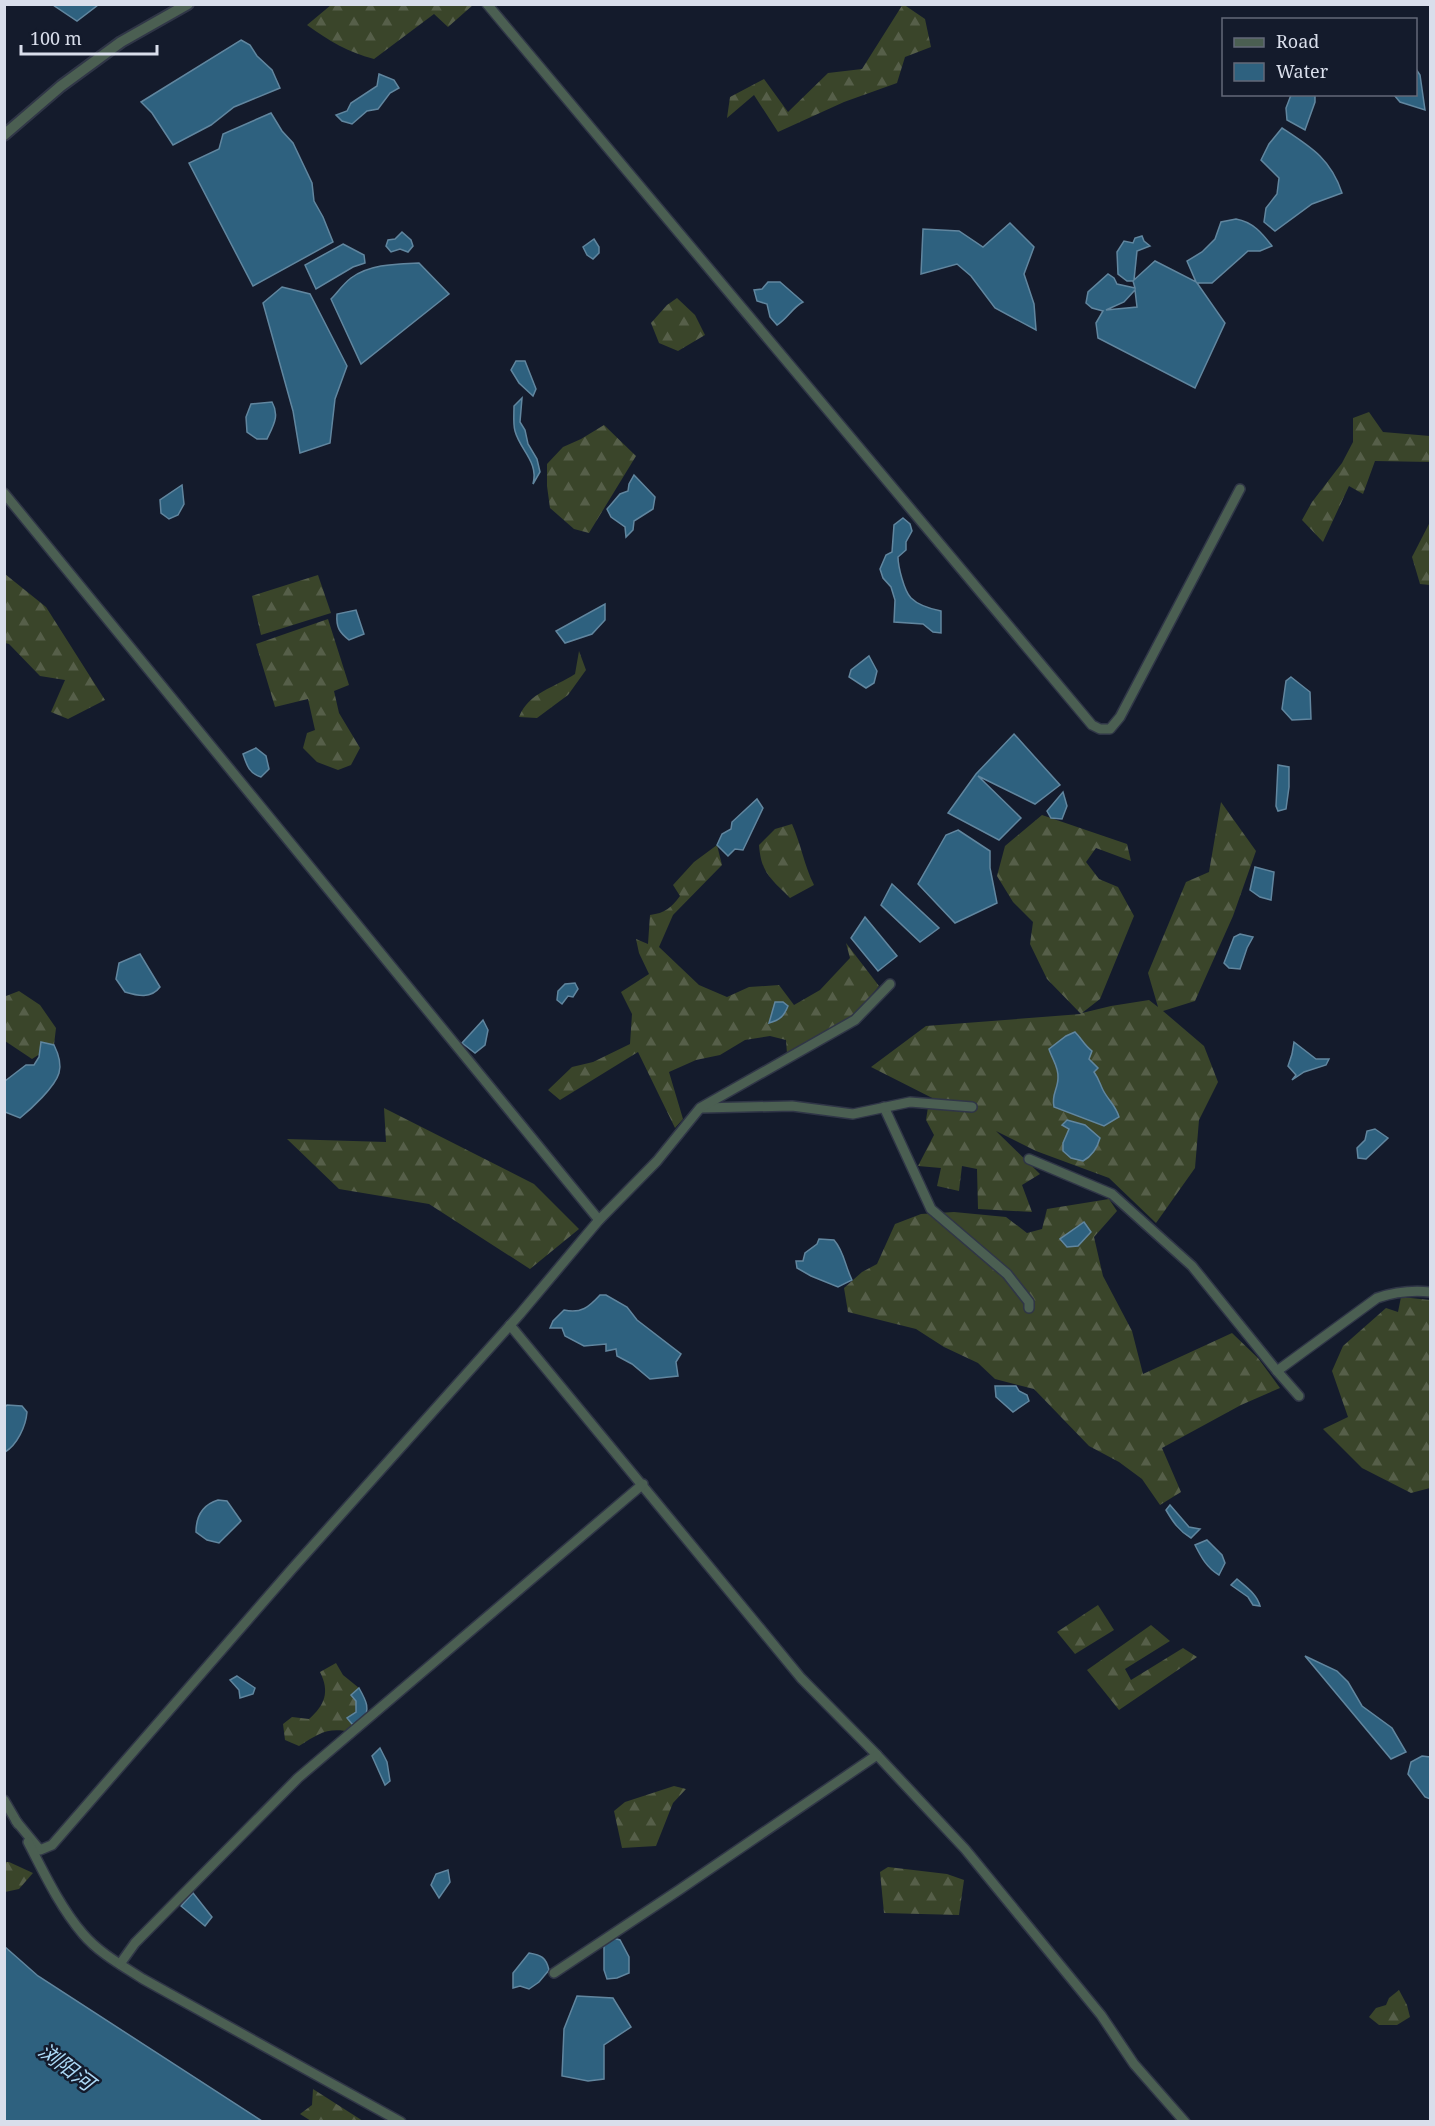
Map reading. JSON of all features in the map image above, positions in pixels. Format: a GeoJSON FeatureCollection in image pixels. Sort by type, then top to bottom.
{"type":"FeatureCollection","features":[{"type":"Feature","properties":{"kind":"street"},"geometry":{"type":"LineString","coordinates":[[4,135],[61,86],[121,42],[188,4]]}},
{"type":"Feature","properties":{"kind":"street"},"geometry":{"type":"LineString","coordinates":[[487,4],[1092,725],[1100,729],[1110,729],[1120,717],[1240,489]]}},
{"type":"Feature","properties":{"kind":"street"},"geometry":{"type":"LineString","coordinates":[[4,493],[599,1220]]}},
{"type":"Feature","properties":{"kind":"street"},"geometry":{"type":"LineString","coordinates":[[16,1821],[40,1850],[52,1845],[308,1551],[510,1325],[599,1220],[657,1161],[700,1108],[855,1020],[890,984]]}},
{"type":"Feature","properties":{"kind":"street"},"geometry":{"type":"LineString","coordinates":[[700,1108],[792,1106],[853,1114],[910,1102],[972,1107]]}},
{"type":"Feature","properties":{"kind":"street"},"geometry":{"type":"LineString","coordinates":[[884,1107],[931,1209],[1007,1274],[1029,1302],[1029,1308]]}},
{"type":"Feature","properties":{"kind":"street"},"geometry":{"type":"LineString","coordinates":[[1029,1159],[1112,1194],[1192,1266],[1299,1395]]}},
{"type":"Feature","properties":{"kind":"street"},"geometry":{"type":"LineString","coordinates":[[1277,1371],[1377,1298],[1392,1293],[1415,1290],[1431,1292]]}},
{"type":"Feature","properties":{"kind":"street"},"geometry":{"type":"LineString","coordinates":[[510,1325],[801,1678],[965,1849],[1101,2015],[1134,2064],[1185,2121]]}},
{"type":"Feature","properties":{"kind":"street"},"geometry":{"type":"LineString","coordinates":[[120,1964],[135,1943],[298,1778],[643,1484]]}},
{"type":"Feature","properties":{"kind":"street"},"geometry":{"type":"LineString","coordinates":[[554,1973],[877,1755]]}},
{"type":"Feature","properties":{"kind":"street"},"geometry":{"type":"LineString","coordinates":[[4,1800],[59,1900],[84,1936],[143,1979],[401,2121]]}},
{"type":"Feature","properties":{"kind":"green space"},"geometry":{"type":"Polygon","coordinates":[[[903,4],[925,19],[931,47],[905,57],[897,83],[844,102],[778,132],[754,95],[727,118],[730,97],[764,79],[788,112],[828,73],[862,69],[903,4]]]}},
{"type":"Feature","properties":{"kind":"green space"},"geometry":{"type":"Polygon","coordinates":[[[331,5],[473,5],[448,27],[434,14],[374,59],[339,45],[307,25],[331,5]]]}},
{"type":"Feature","properties":{"kind":"green space"},"geometry":{"type":"Polygon","coordinates":[[[677,298],[695,315],[705,335],[678,351],[659,343],[651,323],[667,305],[677,298]]]}},
{"type":"Feature","properties":{"kind":"green space"},"geometry":{"type":"Polygon","coordinates":[[[1369,412],[1383,432],[1430,436],[1430,462],[1375,461],[1363,494],[1349,486],[1323,542],[1302,520],[1312,502],[1342,463],[1353,442],[1353,418],[1369,412]]]}},
{"type":"Feature","properties":{"kind":"green space"},"geometry":{"type":"Polygon","coordinates":[[[604,425],[636,456],[589,533],[574,529],[550,508],[547,464],[563,447],[604,425]]]}},
{"type":"Feature","properties":{"kind":"green space"},"geometry":{"type":"Polygon","coordinates":[[[1430,522],[1430,585],[1420,584],[1412,557],[1430,522]]]}},
{"type":"Feature","properties":{"kind":"green space"},"geometry":{"type":"Polygon","coordinates":[[[5,574],[46,607],[105,700],[68,719],[51,712],[65,680],[40,676],[9,644],[5,643],[5,574]]]}},
{"type":"Feature","properties":{"kind":"green space"},"geometry":{"type":"Polygon","coordinates":[[[318,575],[331,613],[261,635],[252,596],[318,575]]]}},
{"type":"Feature","properties":{"kind":"green space"},"geometry":{"type":"Polygon","coordinates":[[[328,619],[349,685],[334,691],[339,713],[360,748],[351,765],[338,770],[317,762],[303,748],[307,733],[315,730],[308,699],[275,707],[256,644],[328,619]]]}},
{"type":"Feature","properties":{"kind":"green space"},"geometry":{"type":"Polygon","coordinates":[[[579,651],[586,670],[568,695],[537,718],[519,717],[523,709],[536,696],[575,674],[579,651]]]}},
{"type":"Feature","properties":{"kind":"green space"},"geometry":{"type":"Polygon","coordinates":[[[1221,802],[1256,851],[1233,916],[1195,1001],[1163,1011],[1204,1046],[1218,1082],[1199,1120],[1195,1168],[1156,1223],[1109,1178],[1036,1151],[996,1131],[1040,1174],[1022,1185],[1032,1212],[978,1209],[977,1169],[962,1166],[959,1191],[937,1186],[941,1168],[918,1166],[934,1135],[926,1120],[928,1107],[950,1107],[871,1067],[926,1026],[1081,1014],[1047,979],[1030,944],[1033,922],[1013,902],[997,876],[1005,846],[1042,815],[1127,844],[1131,861],[1096,848],[1086,862],[1099,879],[1118,887],[1134,916],[1100,999],[1082,1013],[1149,1000],[1158,1007],[1148,973],[1186,882],[1209,872],[1221,802]]]}},
{"type":"Feature","properties":{"kind":"green space"},"geometry":{"type":"Polygon","coordinates":[[[792,824],[814,885],[790,898],[772,880],[765,869],[759,845],[775,829],[792,824]]]}},
{"type":"Feature","properties":{"kind":"green space"},"geometry":{"type":"Polygon","coordinates":[[[717,845],[722,865],[673,915],[659,947],[699,985],[727,997],[749,987],[779,985],[794,1005],[820,990],[850,958],[846,943],[879,986],[848,1024],[787,1054],[786,1040],[770,1036],[745,1040],[720,1055],[696,1060],[669,1072],[683,1119],[675,1128],[638,1052],[560,1100],[548,1090],[572,1067],[593,1062],[630,1044],[632,1014],[621,992],[649,974],[639,953],[636,939],[648,944],[650,915],[660,913],[674,904],[680,896],[673,885],[694,862],[717,845]]]}},
{"type":"Feature","properties":{"kind":"green space"},"geometry":{"type":"Polygon","coordinates":[[[19,991],[40,1005],[56,1028],[54,1045],[32,1059],[5,1041],[4,994],[6,996],[19,991]]]}},
{"type":"Feature","properties":{"kind":"green space"},"geometry":{"type":"Polygon","coordinates":[[[384,1108],[534,1184],[579,1229],[530,1269],[429,1204],[339,1189],[287,1139],[386,1142],[384,1108]]]}},
{"type":"Feature","properties":{"kind":"green space"},"geometry":{"type":"Polygon","coordinates":[[[1109,1199],[1117,1211],[1094,1237],[1103,1276],[1132,1331],[1143,1374],[1232,1333],[1258,1358],[1280,1388],[1241,1405],[1162,1448],[1181,1492],[1160,1505],[1142,1479],[1119,1462],[1089,1446],[1034,1389],[995,1379],[978,1363],[944,1347],[916,1329],[848,1312],[844,1288],[862,1272],[877,1264],[895,1224],[921,1214],[954,1212],[1006,1217],[1027,1233],[1042,1229],[1047,1209],[1109,1199]]]}},
{"type":"Feature","properties":{"kind":"green space"},"geometry":{"type":"Polygon","coordinates":[[[1401,1297],[1430,1300],[1430,1488],[1411,1493],[1362,1468],[1323,1429],[1348,1417],[1332,1371],[1343,1346],[1386,1308],[1398,1312],[1401,1297]]]}},
{"type":"Feature","properties":{"kind":"green space"},"geometry":{"type":"Polygon","coordinates":[[[1098,1605],[1114,1630],[1075,1654],[1057,1632],[1098,1605]]]}},
{"type":"Feature","properties":{"kind":"green space"},"geometry":{"type":"Polygon","coordinates":[[[1151,1625],[1170,1641],[1125,1669],[1131,1680],[1183,1648],[1197,1657],[1119,1710],[1087,1670],[1151,1625]]]}},
{"type":"Feature","properties":{"kind":"green space"},"geometry":{"type":"Polygon","coordinates":[[[336,1663],[343,1675],[359,1688],[352,1732],[336,1730],[324,1732],[299,1746],[285,1740],[283,1724],[292,1717],[309,1719],[319,1709],[325,1692],[320,1672],[336,1663]]]}},
{"type":"Feature","properties":{"kind":"green space"},"geometry":{"type":"Polygon","coordinates":[[[674,1786],[686,1789],[673,1803],[656,1846],[622,1848],[614,1811],[625,1802],[674,1786]]]}},
{"type":"Feature","properties":{"kind":"green space"},"geometry":{"type":"Polygon","coordinates":[[[5,1862],[33,1873],[19,1889],[5,1892],[5,1862]]]}},
{"type":"Feature","properties":{"kind":"green space"},"geometry":{"type":"Polygon","coordinates":[[[888,1867],[947,1874],[964,1880],[959,1915],[884,1913],[880,1872],[888,1867]]]}},
{"type":"Feature","properties":{"kind":"green space"},"geometry":{"type":"Polygon","coordinates":[[[1399,1990],[1410,2017],[1397,2025],[1379,2025],[1369,2017],[1376,2008],[1386,2005],[1389,1998],[1399,1990]]]}},
{"type":"Feature","properties":{"kind":"green space"},"geometry":{"type":"Polygon","coordinates":[[[313,2089],[363,2121],[311,2121],[300,2114],[312,2105],[313,2089]]]}},
{"type":"Feature","properties":{"kind":"water"},"geometry":{"type":"Polygon","coordinates":[[[53,5],[98,5],[77,21],[53,5]]]}},
{"type":"Feature","properties":{"kind":"water"},"geometry":{"type":"Polygon","coordinates":[[[241,40],[250,45],[257,56],[272,70],[280,88],[234,107],[211,125],[173,145],[152,113],[141,102],[241,40]]]}},
{"type":"Feature","properties":{"kind":"water"},"geometry":{"type":"Polygon","coordinates":[[[1417,70],[1420,75],[1425,110],[1400,102],[1395,96],[1417,96],[1417,70]]]}},
{"type":"Feature","properties":{"kind":"water"},"geometry":{"type":"Polygon","coordinates":[[[379,74],[394,80],[399,88],[390,93],[378,109],[367,111],[352,124],[342,121],[336,115],[347,111],[351,103],[377,86],[379,74]]]}},
{"type":"Feature","properties":{"kind":"water"},"geometry":{"type":"Polygon","coordinates":[[[1291,96],[1315,96],[1305,130],[1287,120],[1286,108],[1291,96]]]}},
{"type":"Feature","properties":{"kind":"water"},"geometry":{"type":"Polygon","coordinates":[[[271,113],[293,143],[312,183],[314,201],[333,242],[253,286],[189,163],[219,149],[223,134],[271,113]]]}},
{"type":"Feature","properties":{"kind":"water"},"geometry":{"type":"Polygon","coordinates":[[[1282,128],[1319,155],[1332,171],[1342,193],[1312,204],[1275,231],[1264,222],[1266,208],[1277,194],[1279,178],[1261,160],[1269,144],[1282,128]]]}},
{"type":"Feature","properties":{"kind":"water"},"geometry":{"type":"Polygon","coordinates":[[[1236,219],[1252,225],[1272,246],[1260,251],[1248,251],[1212,283],[1197,283],[1225,323],[1195,388],[1098,338],[1096,323],[1103,311],[1092,308],[1086,303],[1088,292],[1108,274],[1117,284],[1135,288],[1133,281],[1127,281],[1118,274],[1117,252],[1124,241],[1133,243],[1135,238],[1142,236],[1150,246],[1137,251],[1134,280],[1155,261],[1196,282],[1187,261],[1202,252],[1215,239],[1221,222],[1236,219]],[[1135,290],[1124,302],[1106,310],[1137,307],[1135,290]]]}},
{"type":"Feature","properties":{"kind":"water"},"geometry":{"type":"Polygon","coordinates":[[[1010,223],[1034,247],[1024,274],[1034,304],[1036,330],[995,308],[971,276],[957,264],[921,274],[923,229],[959,231],[983,247],[1010,223]]]}},
{"type":"Feature","properties":{"kind":"water"},"geometry":{"type":"Polygon","coordinates":[[[402,232],[411,240],[413,246],[408,252],[400,249],[391,252],[386,246],[388,240],[395,239],[402,232]]]}},
{"type":"Feature","properties":{"kind":"water"},"geometry":{"type":"Polygon","coordinates":[[[594,239],[599,247],[599,253],[593,259],[587,255],[583,247],[594,239]]]}},
{"type":"Feature","properties":{"kind":"water"},"geometry":{"type":"Polygon","coordinates":[[[343,244],[364,255],[365,263],[353,267],[316,289],[305,265],[343,244]]]}},
{"type":"Feature","properties":{"kind":"water"},"geometry":{"type":"Polygon","coordinates":[[[419,263],[449,294],[361,364],[331,299],[348,280],[358,273],[384,266],[419,263]]]}},
{"type":"Feature","properties":{"kind":"water"},"geometry":{"type":"Polygon","coordinates":[[[768,282],[780,282],[803,302],[777,325],[770,317],[767,304],[757,301],[754,290],[762,289],[768,282]]]}},
{"type":"Feature","properties":{"kind":"water"},"geometry":{"type":"Polygon","coordinates":[[[282,287],[310,294],[347,366],[335,399],[330,443],[300,453],[293,411],[263,303],[282,287]]]}},
{"type":"Feature","properties":{"kind":"water"},"geometry":{"type":"Polygon","coordinates":[[[516,361],[525,361],[536,389],[533,396],[519,383],[511,370],[516,361]]]}},
{"type":"Feature","properties":{"kind":"water"},"geometry":{"type":"Polygon","coordinates":[[[522,398],[520,422],[525,430],[528,444],[537,459],[540,472],[533,484],[533,469],[517,438],[514,425],[514,406],[522,398]]]}},
{"type":"Feature","properties":{"kind":"water"},"geometry":{"type":"Polygon","coordinates":[[[272,402],[276,416],[273,425],[267,439],[257,439],[247,432],[246,417],[251,404],[272,402]]]}},
{"type":"Feature","properties":{"kind":"water"},"geometry":{"type":"Polygon","coordinates":[[[634,475],[655,497],[653,509],[634,521],[633,530],[626,537],[625,527],[611,517],[607,509],[620,494],[628,491],[634,475]]]}},
{"type":"Feature","properties":{"kind":"water"},"geometry":{"type":"Polygon","coordinates":[[[182,485],[184,504],[178,515],[169,519],[161,513],[160,500],[182,485]]]}},
{"type":"Feature","properties":{"kind":"water"},"geometry":{"type":"Polygon","coordinates":[[[903,518],[910,524],[912,531],[906,542],[906,550],[898,557],[900,572],[908,595],[914,601],[925,607],[941,611],[941,633],[933,632],[923,624],[894,622],[895,600],[891,587],[883,578],[880,569],[886,555],[892,552],[894,525],[903,518]]]}},
{"type":"Feature","properties":{"kind":"water"},"geometry":{"type":"Polygon","coordinates":[[[605,604],[605,620],[592,634],[565,643],[556,631],[605,604]]]}},
{"type":"Feature","properties":{"kind":"water"},"geometry":{"type":"Polygon","coordinates":[[[356,610],[364,634],[349,640],[339,629],[337,614],[356,610]]]}},
{"type":"Feature","properties":{"kind":"water"},"geometry":{"type":"Polygon","coordinates":[[[869,656],[877,671],[874,683],[866,688],[849,677],[851,670],[869,656]]]}},
{"type":"Feature","properties":{"kind":"water"},"geometry":{"type":"Polygon","coordinates":[[[1291,677],[1310,692],[1311,719],[1292,720],[1282,709],[1286,681],[1291,677]]]}},
{"type":"Feature","properties":{"kind":"water"},"geometry":{"type":"Polygon","coordinates":[[[1014,734],[1060,785],[1035,804],[978,776],[1021,818],[999,840],[948,813],[976,774],[1014,734]]]}},
{"type":"Feature","properties":{"kind":"water"},"geometry":{"type":"Polygon","coordinates":[[[256,748],[266,756],[269,769],[261,777],[249,768],[243,754],[256,748]]]}},
{"type":"Feature","properties":{"kind":"water"},"geometry":{"type":"Polygon","coordinates":[[[1278,765],[1289,767],[1289,787],[1286,809],[1278,811],[1276,806],[1278,765]]]}},
{"type":"Feature","properties":{"kind":"water"},"geometry":{"type":"Polygon","coordinates":[[[1063,792],[1067,806],[1062,819],[1051,818],[1047,811],[1063,792]]]}},
{"type":"Feature","properties":{"kind":"water"},"geometry":{"type":"Polygon","coordinates":[[[757,799],[763,808],[743,850],[735,849],[728,856],[717,845],[722,834],[731,829],[732,822],[757,799]]]}},
{"type":"Feature","properties":{"kind":"water"},"geometry":{"type":"Polygon","coordinates":[[[958,830],[990,851],[990,868],[997,903],[955,923],[918,884],[946,835],[958,830]]]}},
{"type":"Feature","properties":{"kind":"water"},"geometry":{"type":"Polygon","coordinates":[[[1255,867],[1274,872],[1271,900],[1260,897],[1250,890],[1255,867]]]}},
{"type":"Feature","properties":{"kind":"water"},"geometry":{"type":"Polygon","coordinates":[[[892,884],[939,928],[920,942],[881,905],[892,884]]]}},
{"type":"Feature","properties":{"kind":"water"},"geometry":{"type":"Polygon","coordinates":[[[865,917],[897,956],[878,971],[851,938],[865,917]]]}},
{"type":"Feature","properties":{"kind":"water"},"geometry":{"type":"Polygon","coordinates":[[[1240,934],[1253,937],[1240,969],[1229,968],[1224,963],[1234,937],[1240,934]]]}},
{"type":"Feature","properties":{"kind":"water"},"geometry":{"type":"Polygon","coordinates":[[[140,954],[160,987],[148,995],[125,992],[116,979],[119,963],[140,954]]]}},
{"type":"Feature","properties":{"kind":"water"},"geometry":{"type":"Polygon","coordinates":[[[575,983],[578,989],[573,997],[568,996],[562,1004],[557,1000],[558,991],[565,984],[575,983]]]}},
{"type":"Feature","properties":{"kind":"water"},"geometry":{"type":"Polygon","coordinates":[[[775,1002],[783,1002],[788,1006],[781,1017],[769,1023],[775,1002]]]}},
{"type":"Feature","properties":{"kind":"water"},"geometry":{"type":"Polygon","coordinates":[[[483,1020],[488,1030],[485,1045],[475,1053],[462,1043],[483,1020]]]}},
{"type":"Feature","properties":{"kind":"water"},"geometry":{"type":"Polygon","coordinates":[[[1075,1032],[1092,1051],[1089,1059],[1098,1068],[1094,1072],[1119,1117],[1104,1126],[1054,1107],[1053,1099],[1058,1074],[1049,1049],[1075,1032]]]}},
{"type":"Feature","properties":{"kind":"water"},"geometry":{"type":"Polygon","coordinates":[[[41,1042],[54,1045],[60,1062],[59,1073],[48,1091],[20,1118],[5,1112],[5,1081],[26,1065],[34,1065],[39,1057],[41,1042]]]}},
{"type":"Feature","properties":{"kind":"water"},"geometry":{"type":"Polygon","coordinates":[[[1294,1042],[1316,1059],[1329,1059],[1326,1065],[1304,1072],[1292,1080],[1296,1075],[1288,1066],[1294,1042]]]}},
{"type":"Feature","properties":{"kind":"water"},"geometry":{"type":"Polygon","coordinates":[[[1067,1120],[1085,1125],[1100,1138],[1094,1152],[1083,1161],[1071,1158],[1063,1151],[1063,1143],[1069,1129],[1062,1125],[1067,1120]]]}},
{"type":"Feature","properties":{"kind":"water"},"geometry":{"type":"Polygon","coordinates":[[[1375,1129],[1388,1138],[1366,1159],[1358,1158],[1357,1148],[1365,1140],[1367,1131],[1375,1129]]]}},
{"type":"Feature","properties":{"kind":"water"},"geometry":{"type":"Polygon","coordinates":[[[1084,1222],[1091,1232],[1078,1246],[1067,1247],[1060,1239],[1084,1222]]]}},
{"type":"Feature","properties":{"kind":"water"},"geometry":{"type":"Polygon","coordinates":[[[819,1239],[834,1240],[852,1280],[838,1287],[797,1268],[796,1261],[803,1261],[805,1253],[817,1244],[819,1239]]]}},
{"type":"Feature","properties":{"kind":"water"},"geometry":{"type":"Polygon","coordinates":[[[600,1295],[606,1295],[627,1307],[637,1320],[681,1354],[676,1362],[678,1376],[650,1379],[632,1364],[617,1356],[616,1349],[606,1351],[606,1344],[584,1346],[565,1336],[562,1328],[550,1328],[553,1321],[564,1310],[580,1310],[600,1295]]]}},
{"type":"Feature","properties":{"kind":"water"},"geometry":{"type":"Polygon","coordinates":[[[995,1386],[1016,1386],[1019,1391],[1027,1395],[1029,1401],[1013,1412],[996,1397],[995,1386]]]}},
{"type":"Feature","properties":{"kind":"water"},"geometry":{"type":"Polygon","coordinates":[[[7,1405],[22,1406],[27,1412],[20,1435],[5,1452],[4,1408],[7,1405]]]}},
{"type":"Feature","properties":{"kind":"water"},"geometry":{"type":"Polygon","coordinates":[[[218,1500],[227,1501],[241,1521],[219,1543],[207,1540],[196,1532],[201,1512],[218,1500]]]}},
{"type":"Feature","properties":{"kind":"water"},"geometry":{"type":"Polygon","coordinates":[[[1170,1505],[1189,1527],[1200,1529],[1191,1538],[1171,1518],[1166,1510],[1170,1505]]]}},
{"type":"Feature","properties":{"kind":"water"},"geometry":{"type":"Polygon","coordinates":[[[1207,1540],[1222,1555],[1225,1563],[1219,1575],[1208,1566],[1195,1545],[1207,1540]]]}},
{"type":"Feature","properties":{"kind":"water"},"geometry":{"type":"Polygon","coordinates":[[[1237,1579],[1254,1594],[1260,1606],[1253,1605],[1248,1597],[1231,1585],[1237,1579]]]}},
{"type":"Feature","properties":{"kind":"water"},"geometry":{"type":"Polygon","coordinates":[[[1305,1656],[1337,1671],[1348,1682],[1362,1706],[1392,1728],[1406,1752],[1391,1759],[1305,1656]]]}},
{"type":"Feature","properties":{"kind":"water"},"geometry":{"type":"Polygon","coordinates":[[[237,1676],[255,1688],[253,1694],[240,1698],[239,1690],[230,1680],[237,1676]]]}},
{"type":"Feature","properties":{"kind":"water"},"geometry":{"type":"Polygon","coordinates":[[[359,1688],[366,1701],[367,1709],[363,1723],[352,1724],[347,1718],[356,1712],[356,1701],[351,1695],[359,1688]]]}},
{"type":"Feature","properties":{"kind":"water"},"geometry":{"type":"Polygon","coordinates":[[[380,1748],[387,1762],[390,1781],[385,1785],[372,1756],[380,1748]]]}},
{"type":"Feature","properties":{"kind":"water"},"geometry":{"type":"Polygon","coordinates":[[[1422,1756],[1430,1757],[1430,1799],[1425,1797],[1408,1774],[1411,1762],[1422,1756]]]}},
{"type":"Feature","properties":{"kind":"water"},"geometry":{"type":"Polygon","coordinates":[[[448,1870],[450,1882],[439,1898],[431,1885],[436,1874],[448,1870]]]}},
{"type":"Feature","properties":{"kind":"water"},"geometry":{"type":"Polygon","coordinates":[[[193,1893],[212,1917],[205,1926],[181,1906],[193,1893]]]}},
{"type":"Feature","properties":{"kind":"water"},"geometry":{"type":"Polygon","coordinates":[[[613,1938],[620,1940],[629,1957],[629,1973],[607,1979],[604,1970],[604,1946],[613,1938]]]}},
{"type":"Feature","properties":{"kind":"water","name":"浏阳河"},"geometry":{"type":"Polygon","coordinates":[[[4,1946],[38,1976],[262,2121],[5,2121],[4,1946]]]}},
{"type":"Feature","properties":{"kind":"water"},"geometry":{"type":"Polygon","coordinates":[[[529,1953],[542,1957],[549,1970],[539,1982],[529,1989],[520,1986],[513,1988],[513,1973],[529,1953]]]}},
{"type":"Feature","properties":{"kind":"water"},"geometry":{"type":"Polygon","coordinates":[[[577,1996],[613,1998],[631,2027],[604,2045],[604,2079],[588,2081],[562,2076],[564,2029],[577,1996]]]}}]}
